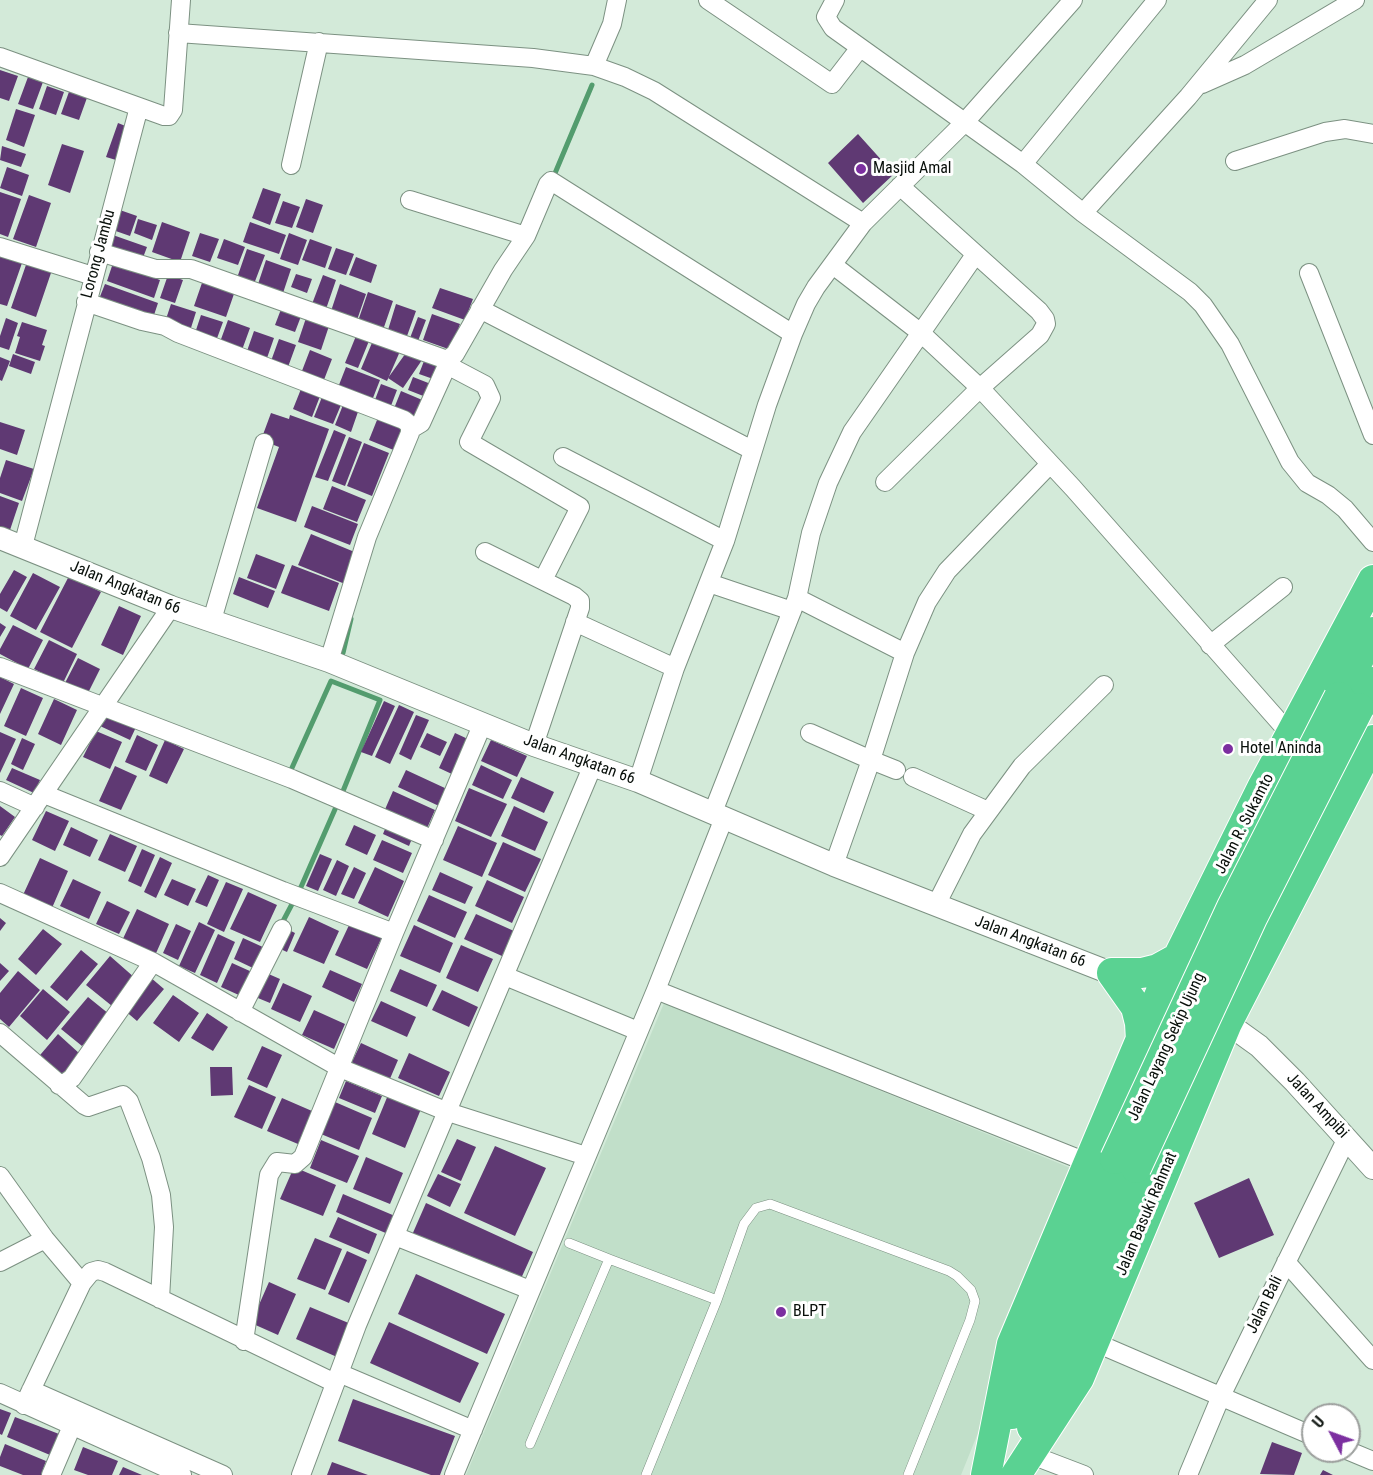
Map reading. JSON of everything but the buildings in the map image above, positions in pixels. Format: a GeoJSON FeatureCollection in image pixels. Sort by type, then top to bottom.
{"type":"FeatureCollection","features":[{"type":"Feature","properties":{"kind":"highway","name":"Jalan R. Sukamto"},"geometry":{"type":"LineString","coordinates":[[1137,1050],[1158,993],[1178,958],[1289,737],[1373,580]]}},
{"type":"Feature","properties":{"kind":"highway","name":"Jalan Layang Sekip Ujung"},"geometry":{"type":"LineString","coordinates":[[987,1475],[1113,1163],[1252,918],[1349,703],[1373,632]]}},
{"type":"Feature","properties":{"kind":"highway","name":"Jalan Layang Sekip Ujung"},"geometry":{"type":"LineString","coordinates":[[1349,703],[1373,682]]}},
{"type":"Feature","properties":{"kind":"highway"},"geometry":{"type":"LineString","coordinates":[[1289,737],[1288,749],[1293,762],[1326,783],[1341,783],[1366,757]]}},
{"type":"Feature","properties":{"kind":"highway"},"geometry":{"type":"LineString","coordinates":[[1206,903],[1199,932],[1200,939],[1204,956],[1217,968],[1240,963],[1266,944],[1366,757]]}},
{"type":"Feature","properties":{"kind":"highway","name":"Jalan Basuki Rahmat"},"geometry":{"type":"LineString","coordinates":[[1019,1468],[1079,1378],[1227,1023],[1266,944]]}},
{"type":"Feature","properties":{"kind":"highway"},"geometry":{"type":"LineString","coordinates":[[1112,973],[1142,973],[1158,969],[1178,958]]}},
{"type":"Feature","properties":{"kind":"highway"},"geometry":{"type":"LineString","coordinates":[[1112,973],[1136,1007],[1140,1023],[1137,1050],[1113,1163]]}},
{"type":"Feature","properties":{"kind":"highway"},"geometry":{"type":"LineString","coordinates":[[1137,1050],[1156,1038],[1177,1041],[1183,1045],[1191,1060],[1196,1096]]}},
{"type":"Feature","properties":{"kind":"highway","name":"Jalan Layang Sekip Ujung"},"geometry":{"type":"LineString","coordinates":[[1019,1468],[1113,1163]]}},
{"type":"Feature","properties":{"kind":"street"},"geometry":{"type":"LineString","coordinates":[[0,57],[169,116],[173,110],[181,0]]}},
{"type":"Feature","properties":{"kind":"street"},"geometry":{"type":"LineString","coordinates":[[594,66],[612,24],[617,0]]}},
{"type":"Feature","properties":{"kind":"street"},"geometry":{"type":"LineString","coordinates":[[708,0],[832,84],[860,49]]}},
{"type":"Feature","properties":{"kind":"street"},"geometry":{"type":"LineString","coordinates":[[835,0],[827,12],[829,24],[860,49],[1023,164],[1083,213],[1173,279],[1203,305],[1230,344],[1290,462],[1307,483],[1328,495],[1345,509],[1373,542]]}},
{"type":"Feature","properties":{"kind":"street"},"geometry":{"type":"LineString","coordinates":[[638,781],[675,668],[725,541],[752,450],[793,334],[816,287],[862,223],[964,123],[1073,0]]}},
{"type":"Feature","properties":{"kind":"street"},"geometry":{"type":"LineString","coordinates":[[1023,164],[1157,0]]}},
{"type":"Feature","properties":{"kind":"street"},"geometry":{"type":"LineString","coordinates":[[1083,213],[1197,86],[1268,0]]}},
{"type":"Feature","properties":{"kind":"street"},"geometry":{"type":"LineString","coordinates":[[1197,86],[1245,65],[1355,0]]}},
{"type":"Feature","properties":{"kind":"street"},"geometry":{"type":"LineString","coordinates":[[178,33],[533,58],[594,66],[654,91],[862,223]]}},
{"type":"Feature","properties":{"kind":"street"},"geometry":{"type":"LineString","coordinates":[[291,165],[319,42]]}},
{"type":"Feature","properties":{"kind":"street","name":"Lorong Jambu"},"geometry":{"type":"LineString","coordinates":[[23,546],[139,107]]}},
{"type":"Feature","properties":{"kind":"street"},"geometry":{"type":"LineString","coordinates":[[1235,162],[1325,132],[1345,129],[1373,134]]}},
{"type":"Feature","properties":{"kind":"street"},"geometry":{"type":"LineString","coordinates":[[335,664],[367,537],[411,429],[421,423],[449,362],[483,311],[502,270],[526,236],[548,184],[557,184],[793,334]]}},
{"type":"Feature","properties":{"kind":"street"},"geometry":{"type":"LineString","coordinates":[[885,482],[980,388],[1040,335],[1046,324],[1042,314],[900,186]]}},
{"type":"Feature","properties":{"kind":"street"},"geometry":{"type":"LineString","coordinates":[[410,200],[526,236]]}},
{"type":"Feature","properties":{"kind":"street"},"geometry":{"type":"LineString","coordinates":[[0,247],[93,276]]}},
{"type":"Feature","properties":{"kind":"street"},"geometry":{"type":"LineString","coordinates":[[99,252],[156,269],[191,269],[442,359],[485,385],[490,398],[469,442],[580,507],[543,580]]}},
{"type":"Feature","properties":{"kind":"street"},"geometry":{"type":"LineString","coordinates":[[454,1475],[530,1290],[560,1240],[586,1156],[656,990],[794,604],[811,533],[828,483],[852,432],[975,255]]}},
{"type":"Feature","properties":{"kind":"street"},"geometry":{"type":"LineString","coordinates":[[833,265],[921,333],[980,388],[1050,464],[1289,737]]}},
{"type":"Feature","properties":{"kind":"street"},"geometry":{"type":"LineString","coordinates":[[1309,273],[1373,435]]}},
{"type":"Feature","properties":{"kind":"street"},"geometry":{"type":"LineString","coordinates":[[86,302],[165,326],[404,420],[411,429]]}},
{"type":"Feature","properties":{"kind":"street"},"geometry":{"type":"LineString","coordinates":[[483,311],[752,450]]}},
{"type":"Feature","properties":{"kind":"street"},"geometry":{"type":"LineString","coordinates":[[212,620],[264,443]]}},
{"type":"Feature","properties":{"kind":"street"},"geometry":{"type":"LineString","coordinates":[[563,457],[725,541]]}},
{"type":"Feature","properties":{"kind":"street"},"geometry":{"type":"LineString","coordinates":[[834,865],[905,653],[927,602],[947,570],[1050,464]]}},
{"type":"Feature","properties":{"kind":"street","name":"Jalan Angkatan 66"},"geometry":{"type":"LineString","coordinates":[[0,538],[171,607],[335,664],[534,745],[638,781],[834,865],[986,926],[1112,973],[1227,1023]]}},
{"type":"Feature","properties":{"kind":"street"},"geometry":{"type":"LineString","coordinates":[[485,552],[580,601],[580,608],[534,745]]}},
{"type":"Feature","properties":{"kind":"street"},"geometry":{"type":"LineString","coordinates":[[710,583],[794,604],[905,653]]}},
{"type":"Feature","properties":{"kind":"street"},"geometry":{"type":"LineString","coordinates":[[1210,645],[1283,587]]}},
{"type":"Feature","properties":{"kind":"street"},"geometry":{"type":"LineString","coordinates":[[0,857],[171,607]]}},
{"type":"Feature","properties":{"kind":"street"},"geometry":{"type":"LineString","coordinates":[[575,622],[675,668]]}},
{"type":"Feature","properties":{"kind":"street"},"geometry":{"type":"LineString","coordinates":[[0,667],[288,778],[434,840]]}},
{"type":"Feature","properties":{"kind":"street"},"geometry":{"type":"LineString","coordinates":[[936,905],[972,834],[1022,766],[1104,685]]}},
{"type":"Feature","properties":{"kind":"street"},"geometry":{"type":"LineString","coordinates":[[244,1341],[269,1175],[277,1162],[295,1164],[303,1157],[483,723]]}},
{"type":"Feature","properties":{"kind":"street"},"geometry":{"type":"LineString","coordinates":[[810,733],[988,811]]}},
{"type":"Feature","properties":{"kind":"street"},"geometry":{"type":"LineString","coordinates":[[301,1475],[357,1325],[593,765]]}},
{"type":"Feature","properties":{"kind":"street"},"geometry":{"type":"LineString","coordinates":[[0,791],[40,800],[394,933]]}},
{"type":"Feature","properties":{"kind":"street"},"geometry":{"type":"LineString","coordinates":[[0,893],[153,962],[340,1068],[448,1112],[586,1156]]}},
{"type":"Feature","properties":{"kind":"street"},"geometry":{"type":"LineString","coordinates":[[240,1011],[282,929]]}},
{"type":"Feature","properties":{"kind":"street"},"geometry":{"type":"LineString","coordinates":[[59,1085],[72,1078],[153,962]]}},
{"type":"Feature","properties":{"kind":"street"},"geometry":{"type":"LineString","coordinates":[[505,976],[638,1031]]}},
{"type":"Feature","properties":{"kind":"street"},"geometry":{"type":"LineString","coordinates":[[656,990],[1113,1163]]}},
{"type":"Feature","properties":{"kind":"street","name":"Jalan Ampibi"},"geometry":{"type":"LineString","coordinates":[[1227,1023],[1259,1046],[1363,1150]]}},
{"type":"Feature","properties":{"kind":"street"},"geometry":{"type":"LineString","coordinates":[[0,1033],[59,1085],[88,1107],[123,1095],[129,1101],[151,1158],[161,1195],[164,1227],[160,1299]]}},
{"type":"Feature","properties":{"kind":"street","name":"Jalan Bali"},"geometry":{"type":"LineString","coordinates":[[1188,1475],[1221,1396],[1286,1262],[1363,1150]]}},
{"type":"Feature","properties":{"kind":"street"},"geometry":{"type":"LineString","coordinates":[[0,1176],[45,1239],[82,1283]]}},
{"type":"Feature","properties":{"kind":"street"},"geometry":{"type":"LineString","coordinates":[[395,1236],[530,1290]]}},
{"type":"Feature","properties":{"kind":"street"},"geometry":{"type":"LineString","coordinates":[[0,1262],[45,1239]]}},
{"type":"Feature","properties":{"kind":"street"},"geometry":{"type":"LineString","coordinates":[[1286,1262],[1373,1360]]}},
{"type":"Feature","properties":{"kind":"street"},"geometry":{"type":"LineString","coordinates":[[27,1398],[82,1283],[91,1272],[98,1270],[244,1341],[473,1430]]}},
{"type":"Feature","properties":{"kind":"street"},"geometry":{"type":"LineString","coordinates":[[1094,1342],[1301,1431]]}},
{"type":"Feature","properties":{"kind":"street"},"geometry":{"type":"LineString","coordinates":[[0,1393],[27,1398],[223,1475]]}},
{"type":"Feature","properties":{"kind":"street"},"geometry":{"type":"LineString","coordinates":[[27,1398],[72,1426],[177,1474]]}},
{"type":"Feature","properties":{"kind":"street"},"geometry":{"type":"LineString","coordinates":[[51,1475],[72,1426]]}},
{"type":"Feature","properties":{"kind":"street"},"geometry":{"type":"LineString","coordinates":[[1019,1468],[1084,1475]]}},
{"type":"Feature","properties":{"kind":"lane"},"geometry":{"type":"LineString","coordinates":[[646,1475],[717,1300],[744,1224],[756,1208],[770,1203],[949,1271],[971,1290],[975,1301],[970,1320],[908,1475]]}},
{"type":"Feature","properties":{"kind":"lane"},"geometry":{"type":"LineString","coordinates":[[560,1240],[717,1300]]}},
{"type":"Feature","properties":{"kind":"lane"},"geometry":{"type":"LineString","coordinates":[[530,1444],[609,1259]]}},
{"type":"Feature","properties":{"kind":"shaded area","name":"BLPT"},"geometry":{"type":"Polygon","coordinates":[[[664,1003],[1083,1173],[961,1475],[466,1475],[664,1003]]]}},
{"type":"Feature","properties":{"kind":"waterway"},"geometry":{"type":"LineString","coordinates":[[553,178],[592,85]]}},
{"type":"Feature","properties":{"kind":"waterway"},"geometry":{"type":"LineString","coordinates":[[343,653],[351,619]]}},
{"type":"Feature","properties":{"kind":"waterway"},"geometry":{"type":"LineString","coordinates":[[291,770],[331,681],[380,700],[341,796]]}},
{"type":"Feature","properties":{"kind":"waterway"},"geometry":{"type":"LineString","coordinates":[[281,925],[301,887],[336,807]]}},
{"type":"Feature","properties":{"kind":"place","name":"Masjid Amal"},"geometry":{"type":"Point","coordinates":[861,169]}},
{"type":"Feature","properties":{"kind":"place","name":"Hotel Aninda"},"geometry":{"type":"Point","coordinates":[1228,749]}},
{"type":"Feature","properties":{"kind":"place","name":"BLPT"},"geometry":{"type":"Point","coordinates":[781,1312]}}]}
